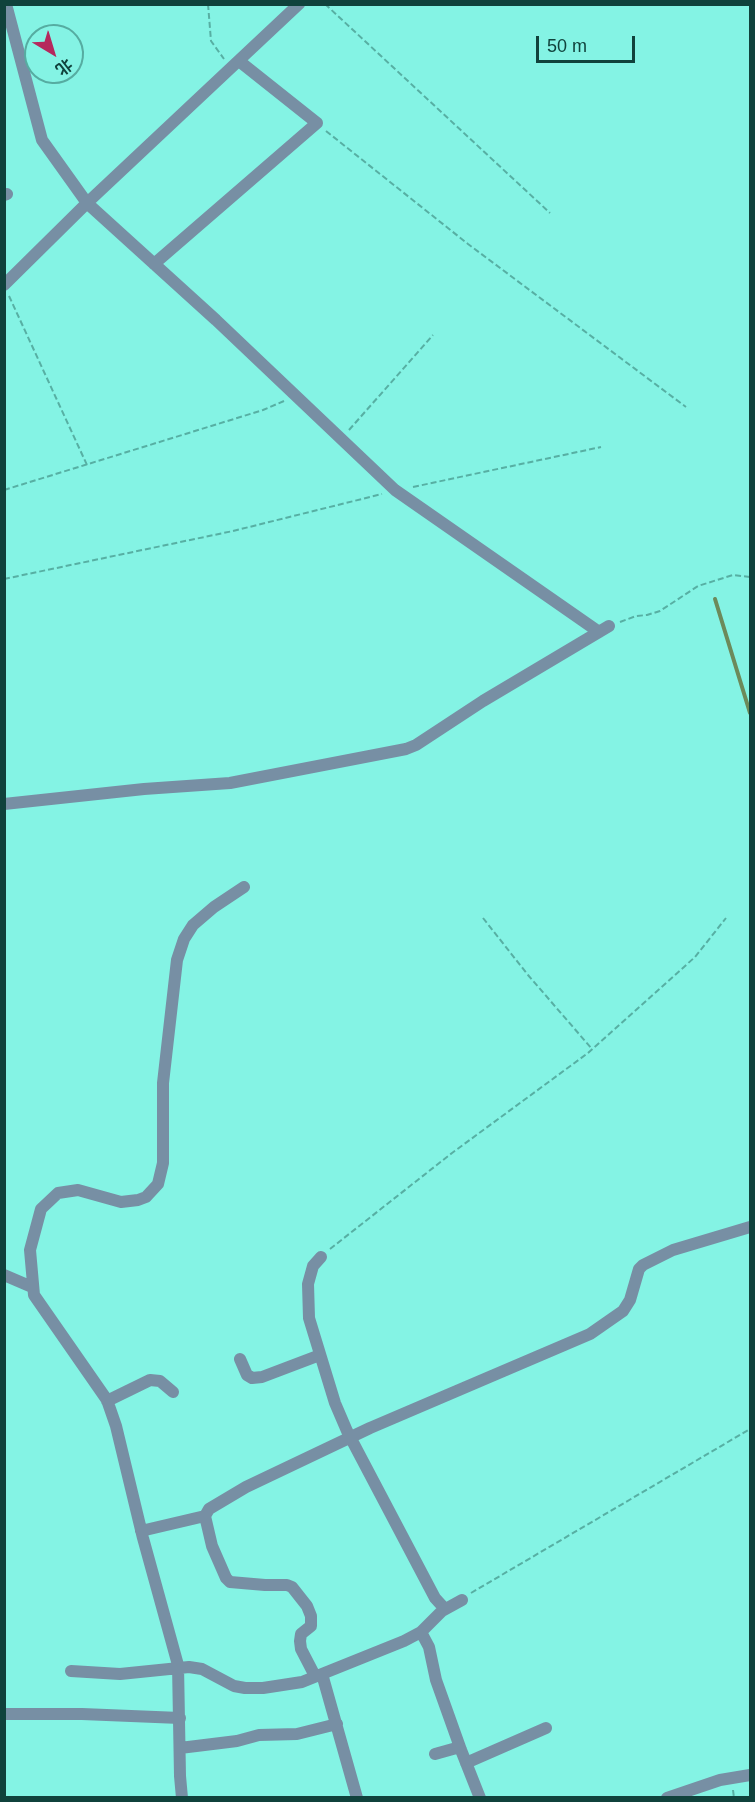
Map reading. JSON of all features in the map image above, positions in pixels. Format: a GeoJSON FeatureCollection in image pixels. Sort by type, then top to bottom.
{"type":"FeatureCollection","features":[{"type":"Feature","properties":{"kind":"street"},"geometry":{"type":"LineString","coordinates":[[4,804],[144,789],[230,783],[406,749],[604,629],[397,492],[87,203],[42,140],[6,4]]}},
{"type":"Feature","properties":{"kind":"street"},"geometry":{"type":"LineString","coordinates":[[4,286],[87,203],[299,4]]}},
{"type":"Feature","properties":{"kind":"street"},"geometry":{"type":"LineString","coordinates":[[154,264],[316,123],[236,64]]}},
{"type":"Feature","properties":{"kind":"street"},"geometry":{"type":"LineString","coordinates":[[182,1797],[179,1667],[141,1531],[122,1448],[107,1401],[33,1294],[30,1251],[41,1209],[58,1193],[78,1190],[121,1202],[146,1197],[158,1184],[163,1163],[163,1074],[177,960],[184,939],[193,925],[214,907],[244,887]]}},
{"type":"Feature","properties":{"kind":"street"},"geometry":{"type":"LineString","coordinates":[[357,1797],[337,1724],[318,1675],[304,1656],[300,1641],[301,1634],[311,1626],[311,1616],[307,1606],[292,1587],[286,1585],[230,1582],[212,1546],[205,1516],[209,1509],[246,1487],[351,1437],[590,1334],[623,1311],[630,1300],[639,1269],[643,1265],[673,1250],[750,1227]]}},
{"type":"Feature","properties":{"kind":"street"},"geometry":{"type":"LineString","coordinates":[[321,1257],[313,1266],[308,1284],[309,1318],[335,1402],[435,1598],[445,1609]]}},
{"type":"Feature","properties":{"kind":"street"},"geometry":{"type":"LineString","coordinates":[[4,1275],[32,1287]]}},
{"type":"Feature","properties":{"kind":"street"},"geometry":{"type":"LineString","coordinates":[[240,1359],[247,1375],[252,1378],[262,1377],[320,1355]]}},
{"type":"Feature","properties":{"kind":"street"},"geometry":{"type":"LineString","coordinates":[[107,1401],[150,1380],[160,1381],[173,1392]]}},
{"type":"Feature","properties":{"kind":"street"},"geometry":{"type":"LineString","coordinates":[[141,1531],[205,1516]]}},
{"type":"Feature","properties":{"kind":"street"},"geometry":{"type":"LineString","coordinates":[[71,1671],[120,1674],[189,1667],[202,1669],[234,1686],[270,1688],[302,1682],[421,1632],[445,1609],[462,1600]]}},
{"type":"Feature","properties":{"kind":"street"},"geometry":{"type":"LineString","coordinates":[[421,1632],[429,1647],[436,1680],[480,1797]]}},
{"type":"Feature","properties":{"kind":"street"},"geometry":{"type":"LineString","coordinates":[[4,1714],[180,1718]]}},
{"type":"Feature","properties":{"kind":"street"},"geometry":{"type":"LineString","coordinates":[[180,1748],[237,1741],[259,1735],[297,1734],[337,1724]]}},
{"type":"Feature","properties":{"kind":"street"},"geometry":{"type":"LineString","coordinates":[[466,1763],[546,1728]]}},
{"type":"Feature","properties":{"kind":"street"},"geometry":{"type":"LineString","coordinates":[[435,1754],[460,1747]]}},
{"type":"Feature","properties":{"kind":"street"},"geometry":{"type":"LineString","coordinates":[[667,1797],[700,1785],[750,1775]]}},
{"type":"Feature","properties":{"kind":"path"},"geometry":{"type":"LineString","coordinates":[[208,4],[211,41],[220,56],[236,64]]}},
{"type":"Feature","properties":{"kind":"path"},"geometry":{"type":"LineString","coordinates":[[325,4],[550,213]]}},
{"type":"Feature","properties":{"kind":"path"},"geometry":{"type":"LineString","coordinates":[[316,123],[468,244],[686,407]]}},
{"type":"Feature","properties":{"kind":"path"},"geometry":{"type":"LineString","coordinates":[[4,286],[87,465]]}},
{"type":"Feature","properties":{"kind":"path"},"geometry":{"type":"LineString","coordinates":[[341,439],[433,335]]}},
{"type":"Feature","properties":{"kind":"path"},"geometry":{"type":"LineString","coordinates":[[4,490],[263,411],[295,396]]}},
{"type":"Feature","properties":{"kind":"path"},"geometry":{"type":"LineString","coordinates":[[4,579],[233,531],[422,485],[601,447]]}},
{"type":"Feature","properties":{"kind":"path"},"geometry":{"type":"LineString","coordinates":[[604,629],[636,616],[660,611],[698,586],[732,575],[750,577]]}},
{"type":"Feature","properties":{"kind":"path"},"geometry":{"type":"LineString","coordinates":[[483,918],[528,975],[592,1049]]}},
{"type":"Feature","properties":{"kind":"path"},"geometry":{"type":"LineString","coordinates":[[321,1257],[452,1153],[592,1049],[687,964],[726,918]]}},
{"type":"Feature","properties":{"kind":"path"},"geometry":{"type":"LineString","coordinates":[[462,1600],[508,1570],[750,1429]]}},
{"type":"Feature","properties":{"kind":"waterway"},"geometry":{"type":"LineString","coordinates":[[715,599],[750,713]]}}]}
